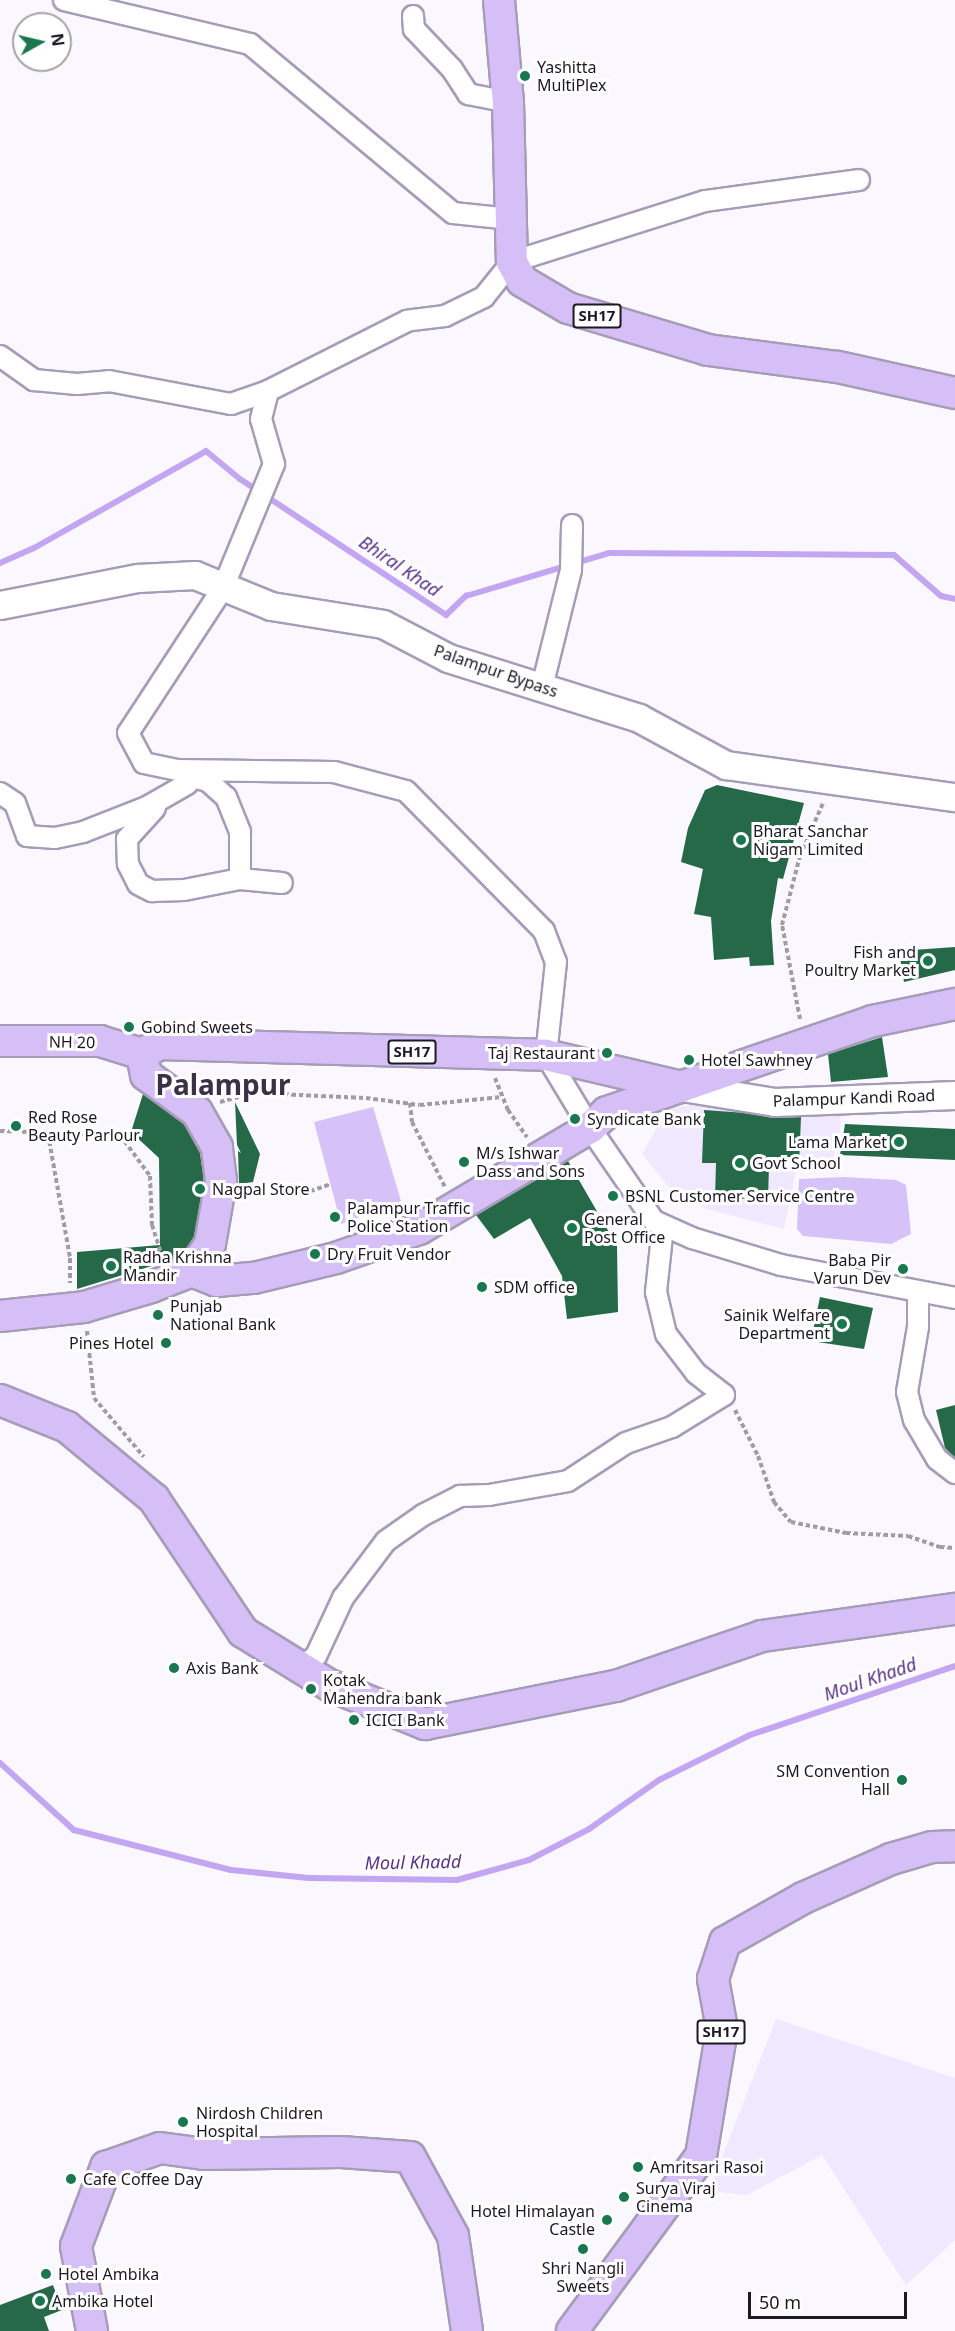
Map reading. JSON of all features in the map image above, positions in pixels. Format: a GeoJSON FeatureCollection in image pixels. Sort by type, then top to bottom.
{"type":"FeatureCollection","features":[{"type":"Feature","properties":{"kind":"main road"},"geometry":{"type":"LineString","coordinates":[[499,0],[508,102],[512,262]]}},
{"type":"Feature","properties":{"kind":"main road","name":"SH17"},"geometry":{"type":"LineString","coordinates":[[512,262],[522,281],[568,308],[708,350],[838,367],[955,393]]}},
{"type":"Feature","properties":{"kind":"main road"},"geometry":{"type":"LineString","coordinates":[[192,1271],[217,1281],[254,1278],[336,1258],[419,1229],[590,1128],[607,1112],[873,1021],[955,1004]]}},
{"type":"Feature","properties":{"kind":"main road","name":"NH 20"},"geometry":{"type":"LineString","coordinates":[[0,1041],[100,1041],[142,1054]]}},
{"type":"Feature","properties":{"kind":"main road","name":"SH17"},"geometry":{"type":"LineString","coordinates":[[142,1054],[159,1044],[546,1055],[682,1087]]}},
{"type":"Feature","properties":{"kind":"main road"},"geometry":{"type":"LineString","coordinates":[[0,1316],[77,1307],[192,1271],[210,1244],[221,1181],[217,1147],[197,1112],[146,1075],[142,1054]]}},
{"type":"Feature","properties":{"kind":"main road"},"geometry":{"type":"LineString","coordinates":[[0,1400],[67,1427],[154,1499],[243,1632],[329,1685],[425,1724],[616,1686],[762,1636],[955,1609]]}},
{"type":"Feature","properties":{"kind":"main road","name":"SH17"},"geometry":{"type":"LineString","coordinates":[[572,2331],[701,2156],[722,2030],[713,1978],[725,1942],[803,1898],[891,1859],[932,1847],[955,1846]]}},
{"type":"Feature","properties":{"kind":"main road"},"geometry":{"type":"LineString","coordinates":[[92,2331],[76,2246],[106,2167],[160,2148],[204,2154],[341,2152],[410,2157],[453,2236],[467,2331]]}},
{"type":"Feature","properties":{"kind":"street"},"geometry":{"type":"LineString","coordinates":[[64,0],[250,44],[453,213],[511,219]]}},
{"type":"Feature","properties":{"kind":"street"},"geometry":{"type":"LineString","coordinates":[[413,16],[414,29],[452,69],[468,94],[508,102]]}},
{"type":"Feature","properties":{"kind":"street"},"geometry":{"type":"LineString","coordinates":[[0,356],[34,381],[77,384],[109,381],[231,404],[268,391],[407,321],[445,316],[484,297],[512,262],[705,201],[859,180]]}},
{"type":"Feature","properties":{"kind":"street"},"geometry":{"type":"LineString","coordinates":[[268,391],[261,420],[274,464],[223,588],[128,733],[144,763],[194,774],[334,772],[406,791],[544,931],[556,962],[546,1055],[590,1128],[654,1221],[781,1265],[918,1293],[955,1298]]}},
{"type":"Feature","properties":{"kind":"street"},"geometry":{"type":"LineString","coordinates":[[542,687],[571,570],[572,525]]}},
{"type":"Feature","properties":{"kind":"street","name":"Palampur Bypass"},"geometry":{"type":"LineString","coordinates":[[0,605],[138,578],[195,575],[271,606],[383,624],[448,658],[639,718],[726,765],[833,782],[955,797]]}},
{"type":"Feature","properties":{"kind":"street"},"geometry":{"type":"LineString","coordinates":[[0,793],[15,803],[27,836],[55,838],[120,819],[187,784],[194,774]]}},
{"type":"Feature","properties":{"kind":"street"},"geometry":{"type":"LineString","coordinates":[[194,774],[208,782],[226,798],[240,832],[240,879]]}},
{"type":"Feature","properties":{"kind":"street"},"geometry":{"type":"LineString","coordinates":[[159,799],[152,816],[127,838],[128,864],[138,884],[152,891],[184,890],[240,879],[282,883]]}},
{"type":"Feature","properties":{"kind":"street","name":"Palampur Kandi Road"},"geometry":{"type":"LineString","coordinates":[[682,1087],[775,1102],[955,1095]]}},
{"type":"Feature","properties":{"kind":"street"},"geometry":{"type":"LineString","coordinates":[[302,1668],[316,1656],[343,1598],[386,1541],[423,1515],[460,1496],[489,1496],[568,1480],[626,1443],[672,1427],[724,1395],[696,1373],[666,1334],[656,1292],[663,1226]]}},
{"type":"Feature","properties":{"kind":"street"},"geometry":{"type":"LineString","coordinates":[[918,1293],[918,1327],[907,1392],[914,1420],[937,1459],[955,1473]]}},
{"type":"Feature","properties":{"kind":"path"},"geometry":{"type":"LineString","coordinates":[[804,1044],[793,966],[782,925],[800,856],[833,782]]}},
{"type":"Feature","properties":{"kind":"path"},"geometry":{"type":"LineString","coordinates":[[494,1072],[502,1097],[532,1144]]}},
{"type":"Feature","properties":{"kind":"path"},"geometry":{"type":"LineString","coordinates":[[213,1104],[254,1093],[442,1104],[502,1097]]}},
{"type":"Feature","properties":{"kind":"path"},"geometry":{"type":"LineString","coordinates":[[410,1103],[412,1122],[443,1185],[466,1202]]}},
{"type":"Feature","properties":{"kind":"path"},"geometry":{"type":"LineString","coordinates":[[0,1131],[120,1135],[150,1176],[152,1225],[163,1261]]}},
{"type":"Feature","properties":{"kind":"path"},"geometry":{"type":"LineString","coordinates":[[48,1134],[94,1398],[141,1449],[154,1499]]}},
{"type":"Feature","properties":{"kind":"path"},"geometry":{"type":"LineString","coordinates":[[296,1196],[330,1185]]}},
{"type":"Feature","properties":{"kind":"path"},"geometry":{"type":"LineString","coordinates":[[724,1395],[758,1456],[774,1502],[791,1522],[846,1533],[908,1536],[940,1547],[955,1548]]}},
{"type":"Feature","properties":{"kind":"shaded area","name":"Govt School"},"geometry":{"type":"Polygon","coordinates":[[[708,1103],[841,1109],[840,1141],[828,1171],[796,1171],[784,1229],[707,1209],[667,1185],[642,1154],[668,1108],[708,1103]]]}},
{"type":"Feature","properties":{"kind":"shaded area"},"geometry":{"type":"Polygon","coordinates":[[[373,1107],[401,1201],[341,1224],[314,1122],[373,1107]]]}},
{"type":"Feature","properties":{"kind":"shaded area"},"geometry":{"type":"Polygon","coordinates":[[[844,1177],[896,1180],[906,1185],[911,1234],[891,1244],[803,1236],[797,1229],[799,1179],[844,1177]]]}},
{"type":"Feature","properties":{"kind":"shaded area"},"geometry":{"type":"Polygon","coordinates":[[[776,2019],[955,2078],[955,2240],[906,2285],[822,2155],[747,2195],[709,2191],[776,2019]]]}},
{"type":"Feature","properties":{"kind":"building"},"geometry":{"type":"Polygon","coordinates":[[[717,785],[804,803],[783,879],[778,878],[771,921],[774,965],[750,966],[749,957],[714,960],[711,917],[694,914],[703,869],[681,862],[688,828],[705,790],[717,785]]]}},
{"type":"Feature","properties":{"kind":"building","name":"Fish and Poultry Market"},"geometry":{"type":"Polygon","coordinates":[[[955,947],[955,970],[904,982],[899,951],[955,947]]]}},
{"type":"Feature","properties":{"kind":"building"},"geometry":{"type":"Polygon","coordinates":[[[882,1037],[888,1077],[831,1082],[828,1054],[882,1037]]]}},
{"type":"Feature","properties":{"kind":"building"},"geometry":{"type":"Polygon","coordinates":[[[143,1094],[184,1124],[200,1153],[204,1181],[194,1237],[181,1257],[77,1289],[77,1252],[160,1245],[159,1158],[131,1132],[143,1094]]]}},
{"type":"Feature","properties":{"kind":"building"},"geometry":{"type":"Polygon","coordinates":[[[235,1102],[260,1154],[253,1182],[239,1184],[238,1151],[241,1153],[237,1145],[235,1102]]]}},
{"type":"Feature","properties":{"kind":"building"},"geometry":{"type":"Polygon","coordinates":[[[704,1110],[801,1117],[799,1166],[769,1165],[768,1200],[715,1197],[716,1163],[702,1163],[704,1110]]]}},
{"type":"Feature","properties":{"kind":"building","name":"Lama Market"},"geometry":{"type":"Polygon","coordinates":[[[845,1124],[955,1129],[955,1160],[840,1155],[845,1124]]]}},
{"type":"Feature","properties":{"kind":"building","name":"General Post Office"},"geometry":{"type":"Polygon","coordinates":[[[568,1161],[617,1246],[618,1312],[567,1319],[562,1276],[530,1218],[494,1239],[476,1215],[568,1161]]]}},
{"type":"Feature","properties":{"kind":"building","name":"Sainik Welfare Department"},"geometry":{"type":"Polygon","coordinates":[[[820,1297],[873,1308],[864,1349],[811,1341],[820,1297]]]}},
{"type":"Feature","properties":{"kind":"building"},"geometry":{"type":"Polygon","coordinates":[[[955,1405],[955,1458],[945,1448],[936,1410],[955,1405]]]}},
{"type":"Feature","properties":{"kind":"building"},"geometry":{"type":"Polygon","coordinates":[[[53,2285],[62,2310],[44,2317],[49,2331],[0,2331],[0,2305],[53,2285]]]}},
{"type":"Feature","properties":{"kind":"waterway","name":"Bhiral Khad"},"geometry":{"type":"LineString","coordinates":[[0,563],[34,548],[206,451],[240,479],[446,615],[466,596],[609,553],[894,555],[941,596],[955,599]]}},
{"type":"Feature","properties":{"kind":"waterway","name":"Moul Khadd"},"geometry":{"type":"LineString","coordinates":[[0,1763],[74,1830],[231,1870],[309,1878],[457,1880],[529,1860],[589,1829],[659,1780],[750,1735],[955,1666]]}},
{"type":"Feature","properties":{"kind":"place","name":"Yashitta MultiPlex"},"geometry":{"type":"Point","coordinates":[525,76]}},
{"type":"Feature","properties":{"kind":"place","name":"Bharat Sanchar Nigam Limited"},"geometry":{"type":"Point","coordinates":[741,840]}},
{"type":"Feature","properties":{"kind":"place","name":"Fish and Poultry Market"},"geometry":{"type":"Point","coordinates":[928,961]}},
{"type":"Feature","properties":{"kind":"place","name":"Gobind Sweets"},"geometry":{"type":"Point","coordinates":[129,1027]}},
{"type":"Feature","properties":{"kind":"place","name":"Taj Restaurant"},"geometry":{"type":"Point","coordinates":[607,1053]}},
{"type":"Feature","properties":{"kind":"place","name":"Hotel Sawhney"},"geometry":{"type":"Point","coordinates":[689,1060]}},
{"type":"Feature","properties":{"kind":"place","name":"Syndicate Bank"},"geometry":{"type":"Point","coordinates":[575,1119]}},
{"type":"Feature","properties":{"kind":"place","name":"Red Rose Beauty Parlour"},"geometry":{"type":"Point","coordinates":[16,1126]}},
{"type":"Feature","properties":{"kind":"place","name":"Lama Market"},"geometry":{"type":"Point","coordinates":[899,1142]}},
{"type":"Feature","properties":{"kind":"place","name":"M/s Ishwar Dass and Sons"},"geometry":{"type":"Point","coordinates":[464,1162]}},
{"type":"Feature","properties":{"kind":"place","name":"Govt School"},"geometry":{"type":"Point","coordinates":[740,1163]}},
{"type":"Feature","properties":{"kind":"place","name":"Nagpal Store"},"geometry":{"type":"Point","coordinates":[200,1189]}},
{"type":"Feature","properties":{"kind":"place","name":"BSNL Customer Service Centre"},"geometry":{"type":"Point","coordinates":[613,1196]}},
{"type":"Feature","properties":{"kind":"place","name":"Palampur Traffic Police Station"},"geometry":{"type":"Point","coordinates":[335,1217]}},
{"type":"Feature","properties":{"kind":"place","name":"General Post Office"},"geometry":{"type":"Point","coordinates":[572,1228]}},
{"type":"Feature","properties":{"kind":"place","name":"Dry Fruit Vendor"},"geometry":{"type":"Point","coordinates":[315,1254]}},
{"type":"Feature","properties":{"kind":"place","name":"Radha Krishna Mandir"},"geometry":{"type":"Point","coordinates":[111,1266]}},
{"type":"Feature","properties":{"kind":"place","name":"Baba Pir Varun Dev"},"geometry":{"type":"Point","coordinates":[903,1269]}},
{"type":"Feature","properties":{"kind":"place","name":"SDM office"},"geometry":{"type":"Point","coordinates":[482,1287]}},
{"type":"Feature","properties":{"kind":"place","name":"Punjab National Bank"},"geometry":{"type":"Point","coordinates":[158,1315]}},
{"type":"Feature","properties":{"kind":"place","name":"Sainik Welfare Department"},"geometry":{"type":"Point","coordinates":[842,1324]}},
{"type":"Feature","properties":{"kind":"place","name":"Pines Hotel"},"geometry":{"type":"Point","coordinates":[166,1343]}},
{"type":"Feature","properties":{"kind":"place","name":"Axis Bank"},"geometry":{"type":"Point","coordinates":[174,1668]}},
{"type":"Feature","properties":{"kind":"place","name":"Kotak Mahendra bank"},"geometry":{"type":"Point","coordinates":[311,1689]}},
{"type":"Feature","properties":{"kind":"place","name":"ICICI Bank"},"geometry":{"type":"Point","coordinates":[354,1720]}},
{"type":"Feature","properties":{"kind":"place","name":"SM Convention Hall"},"geometry":{"type":"Point","coordinates":[902,1780]}},
{"type":"Feature","properties":{"kind":"place","name":"Nirdosh Children Hospital"},"geometry":{"type":"Point","coordinates":[183,2122]}},
{"type":"Feature","properties":{"kind":"place","name":"Amritsari Rasoi"},"geometry":{"type":"Point","coordinates":[638,2167]}},
{"type":"Feature","properties":{"kind":"place","name":"Cafe Coffee Day"},"geometry":{"type":"Point","coordinates":[71,2179]}},
{"type":"Feature","properties":{"kind":"place","name":"Surya Viraj Cinema"},"geometry":{"type":"Point","coordinates":[624,2197]}},
{"type":"Feature","properties":{"kind":"place","name":"Hotel Himalayan Castle"},"geometry":{"type":"Point","coordinates":[607,2220]}},
{"type":"Feature","properties":{"kind":"place","name":"Shri Nangli Sweets"},"geometry":{"type":"Point","coordinates":[583,2249]}},
{"type":"Feature","properties":{"kind":"place","name":"Hotel Ambika"},"geometry":{"type":"Point","coordinates":[46,2274]}},
{"type":"Feature","properties":{"kind":"place","name":"Ambika Hotel"},"geometry":{"type":"Point","coordinates":[40,2301]}},
{"type":"Feature","properties":{"kind":"district","name":"Palampur"},"geometry":{"type":"Point","coordinates":[223,1084]}}]}
